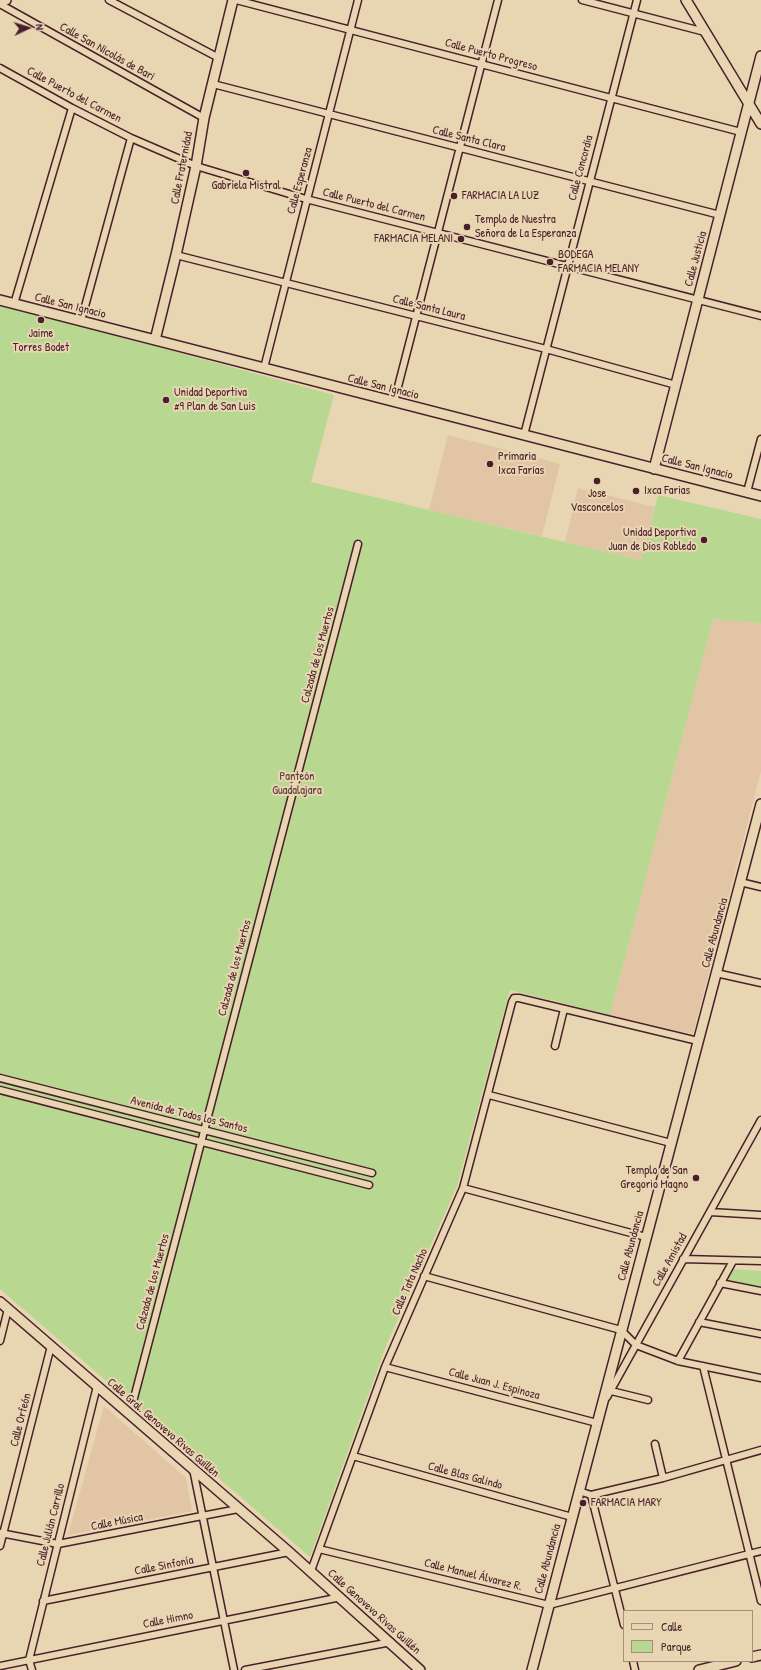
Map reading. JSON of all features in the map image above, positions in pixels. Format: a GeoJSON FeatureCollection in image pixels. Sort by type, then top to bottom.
{"type":"FeatureCollection","features":[{"type":"Feature","properties":{"kind":"street"},"geometry":{"type":"LineString","coordinates":[[0,3],[6,0]]}},
{"type":"Feature","properties":{"kind":"street"},"geometry":{"type":"LineString","coordinates":[[109,0],[219,58]]}},
{"type":"Feature","properties":{"kind":"street","name":"Calle Fraternidad"},"geometry":{"type":"LineString","coordinates":[[155,340],[196,166],[204,118],[233,0]]}},
{"type":"Feature","properties":{"kind":"street","name":"Calle Puerto Progreso"},"geometry":{"type":"LineString","coordinates":[[236,0],[741,132]]}},
{"type":"Feature","properties":{"kind":"street","name":"Calle Esperanza"},"geometry":{"type":"LineString","coordinates":[[264,368],[306,198],[358,0]]}},
{"type":"Feature","properties":{"kind":"street"},"geometry":{"type":"LineString","coordinates":[[394,402],[498,0]]}},
{"type":"Feature","properties":{"kind":"street"},"geometry":{"type":"LineString","coordinates":[[582,0],[705,32]]}},
{"type":"Feature","properties":{"kind":"street","name":"Calle Concordia"},"geometry":{"type":"LineString","coordinates":[[524,435],[637,0]]}},
{"type":"Feature","properties":{"kind":"street"},"geometry":{"type":"LineString","coordinates":[[686,0],[761,124]]}},
{"type":"Feature","properties":{"kind":"street","name":"Calle San Nicolás de Bari"},"geometry":{"type":"LineString","coordinates":[[0,3],[204,118]]}},
{"type":"Feature","properties":{"kind":"street","name":"Calle Justicia"},"geometry":{"type":"LineString","coordinates":[[654,468],[761,56]]}},
{"type":"Feature","properties":{"kind":"street","name":"Calle Puerto del Carmen"},"geometry":{"type":"LineString","coordinates":[[0,70],[131,138],[196,166],[306,198],[761,316]]}},
{"type":"Feature","properties":{"kind":"street","name":"Calle Santa Clara"},"geometry":{"type":"LineString","coordinates":[[213,84],[720,215]]}},
{"type":"Feature","properties":{"kind":"street"},"geometry":{"type":"LineString","coordinates":[[14,304],[72,108]]}},
{"type":"Feature","properties":{"kind":"street"},"geometry":{"type":"LineString","coordinates":[[81,321],[131,138]]}},
{"type":"Feature","properties":{"kind":"street","name":"Calle Santa Laura"},"geometry":{"type":"LineString","coordinates":[[176,254],[546,349],[676,385]]}},
{"type":"Feature","properties":{"kind":"street","name":"Calle San Ignacio"},"geometry":{"type":"LineString","coordinates":[[0,300],[761,496]]}},
{"type":"Feature","properties":{"kind":"street"},"geometry":{"type":"LineString","coordinates":[[747,492],[761,439]]}},
{"type":"Feature","properties":{"kind":"street","name":"Calzada de los Muertos"},"geometry":{"type":"LineString","coordinates":[[134,1398],[358,544]]}},
{"type":"Feature","properties":{"kind":"street","name":"Calle Abundancia"},"geometry":{"type":"LineString","coordinates":[[532,1670],[600,1411],[608,1390],[621,1330],[761,804]]}},
{"type":"Feature","properties":{"kind":"street"},"geometry":{"type":"LineString","coordinates":[[740,882],[761,887]]}},
{"type":"Feature","properties":{"kind":"street"},"geometry":{"type":"LineString","coordinates":[[716,973],[761,983]]}},
{"type":"Feature","properties":{"kind":"street","name":"Calle Tata Nacho"},"geometry":{"type":"LineString","coordinates":[[311,1571],[385,1367],[463,1188],[489,1095],[512,1002],[514,998],[519,998],[564,1009]]}},
{"type":"Feature","properties":{"kind":"street"},"geometry":{"type":"LineString","coordinates":[[554,1046],[564,1009],[698,1041]]}},
{"type":"Feature","properties":{"kind":"street","name":"Avenida de Todos los Santos"},"geometry":{"type":"LineString","coordinates":[[0,1078],[372,1173]]}},
{"type":"Feature","properties":{"kind":"street","name":"Avenida de Todos los Santos"},"geometry":{"type":"LineString","coordinates":[[0,1090],[369,1185]]}},
{"type":"Feature","properties":{"kind":"street"},"geometry":{"type":"LineString","coordinates":[[489,1095],[671,1143]]}},
{"type":"Feature","properties":{"kind":"street","name":"Calle Amistad"},"geometry":{"type":"LineString","coordinates":[[608,1390],[636,1345],[761,1120]]}},
{"type":"Feature","properties":{"kind":"street"},"geometry":{"type":"LineString","coordinates":[[463,1188],[646,1236]]}},
{"type":"Feature","properties":{"kind":"street"},"geometry":{"type":"LineString","coordinates":[[710,1212],[761,1215]]}},
{"type":"Feature","properties":{"kind":"street"},"geometry":{"type":"LineString","coordinates":[[683,1259],[761,1261]]}},
{"type":"Feature","properties":{"kind":"street"},"geometry":{"type":"LineString","coordinates":[[678,1361],[733,1261]]}},
{"type":"Feature","properties":{"kind":"street"},"geometry":{"type":"LineString","coordinates":[[424,1276],[621,1330],[636,1345],[678,1361],[761,1378]]}},
{"type":"Feature","properties":{"kind":"street"},"geometry":{"type":"LineString","coordinates":[[720,1283],[761,1292]]}},
{"type":"Feature","properties":{"kind":"street","name":"Calle Gral. Genovevo Rivas Guillén"},"geometry":{"type":"LineString","coordinates":[[0,1302],[311,1571]]}},
{"type":"Feature","properties":{"kind":"street"},"geometry":{"type":"LineString","coordinates":[[0,1341],[8,1309]]}},
{"type":"Feature","properties":{"kind":"street"},"geometry":{"type":"LineString","coordinates":[[699,1322],[761,1334]]}},
{"type":"Feature","properties":{"kind":"street","name":"Calle Orfeón"},"geometry":{"type":"LineString","coordinates":[[0,1546],[2,1533],[52,1346]]}},
{"type":"Feature","properties":{"kind":"street"},"geometry":{"type":"LineString","coordinates":[[703,1366],[761,1600]]}},
{"type":"Feature","properties":{"kind":"street","name":"Calle Juan J. Espinoza"},"geometry":{"type":"LineString","coordinates":[[385,1367],[597,1423]]}},
{"type":"Feature","properties":{"kind":"street","name":"Calle Julián Carrillo"},"geometry":{"type":"LineString","coordinates":[[29,1660],[97,1386]]}},
{"type":"Feature","properties":{"kind":"street"},"geometry":{"type":"LineString","coordinates":[[608,1390],[648,1400]]}},
{"type":"Feature","properties":{"kind":"street"},"geometry":{"type":"LineString","coordinates":[[655,1444],[663,1478]]}},
{"type":"Feature","properties":{"kind":"street"},"geometry":{"type":"LineString","coordinates":[[579,1491],[591,1495],[663,1478],[761,1450]]}},
{"type":"Feature","properties":{"kind":"street","name":"Calle Blas Galindo"},"geometry":{"type":"LineString","coordinates":[[353,1456],[572,1517]]}},
{"type":"Feature","properties":{"kind":"street"},"geometry":{"type":"LineString","coordinates":[[193,1469],[234,1670]]}},
{"type":"Feature","properties":{"kind":"street"},"geometry":{"type":"LineString","coordinates":[[591,1495],[623,1621]]}},
{"type":"Feature","properties":{"kind":"street","name":"Calle Música"},"geometry":{"type":"LineString","coordinates":[[2,1533],[58,1544],[238,1509]]}},
{"type":"Feature","properties":{"kind":"street","name":"Calle Manuel Álvarez R."},"geometry":{"type":"LineString","coordinates":[[319,1549],[549,1605],[761,1551]]}},
{"type":"Feature","properties":{"kind":"street","name":"Calle Sinfonía"},"geometry":{"type":"LineString","coordinates":[[43,1601],[289,1552]]}},
{"type":"Feature","properties":{"kind":"street","name":"Calle Genovevo Rivas Guillén"},"geometry":{"type":"LineString","coordinates":[[311,1571],[391,1642],[420,1670]]}},
{"type":"Feature","properties":{"kind":"street","name":"Calle Himno"},"geometry":{"type":"LineString","coordinates":[[0,1666],[341,1597]]}},
{"type":"Feature","properties":{"kind":"street"},"geometry":{"type":"LineString","coordinates":[[245,1670],[391,1642]]}},
{"type":"Feature","properties":{"kind":"street"},"geometry":{"type":"LineString","coordinates":[[29,1660],[32,1670]]}},
{"type":"Feature","properties":{"kind":"street"},"geometry":{"type":"LineString","coordinates":[[699,1670],[732,1662]]}},
{"type":"Feature","properties":{"kind":"shaded area"},"geometry":{"type":"Polygon","coordinates":[[[448,435],[560,464],[542,536],[429,510],[448,435]]]}},
{"type":"Feature","properties":{"kind":"shaded area"},"geometry":{"type":"Polygon","coordinates":[[[578,488],[655,507],[641,560],[565,542],[578,488]]]}},
{"type":"Feature","properties":{"kind":"shaded area"},"geometry":{"type":"Polygon","coordinates":[[[713,619],[761,623],[761,771],[693,1034],[610,1015],[713,619]]]}},
{"type":"Feature","properties":{"kind":"shaded area"},"geometry":{"type":"Polygon","coordinates":[[[104,1406],[186,1478],[192,1511],[68,1535],[104,1406]]]}},
{"type":"Feature","properties":{"kind":"green space","name":"Panteón Guadalajara"},"geometry":{"type":"Polygon","coordinates":[[[0,304],[334,395],[311,482],[641,560],[658,495],[761,519],[761,623],[713,619],[610,1015],[510,990],[457,1186],[386,1346],[310,1557],[0,1289],[0,304]]]}},
{"type":"Feature","properties":{"kind":"green space"},"geometry":{"type":"Polygon","coordinates":[[[734,1269],[761,1271],[761,1290],[726,1283],[734,1269]]]}},
{"type":"Feature","properties":{"kind":"place","name":"Gabriela Mistral"},"geometry":{"type":"Point","coordinates":[246,173]}},
{"type":"Feature","properties":{"kind":"place","name":"FARMACIA LA LUZ"},"geometry":{"type":"Point","coordinates":[454,196]}},
{"type":"Feature","properties":{"kind":"place","name":"Templo de Nuestra Señora de La Esperanza"},"geometry":{"type":"Point","coordinates":[467,227]}},
{"type":"Feature","properties":{"kind":"place","name":"FARMACIA MELANI"},"geometry":{"type":"Point","coordinates":[461,239]}},
{"type":"Feature","properties":{"kind":"place","name":"BODEGA FARMACIA MELANY"},"geometry":{"type":"Point","coordinates":[550,262]}},
{"type":"Feature","properties":{"kind":"place","name":"Jaime Torres Bodet"},"geometry":{"type":"Point","coordinates":[41,320]}},
{"type":"Feature","properties":{"kind":"place","name":"Unidad Deportiva #9 Plan de San Luis"},"geometry":{"type":"Point","coordinates":[166,400]}},
{"type":"Feature","properties":{"kind":"place","name":"Primaria Ixca Farías"},"geometry":{"type":"Point","coordinates":[490,464]}},
{"type":"Feature","properties":{"kind":"place","name":"Jose Vasconcelos"},"geometry":{"type":"Point","coordinates":[597,481]}},
{"type":"Feature","properties":{"kind":"place","name":"Ixca Farias"},"geometry":{"type":"Point","coordinates":[636,491]}},
{"type":"Feature","properties":{"kind":"place","name":"Unidad Deportiva Juan de Dios Robledo"},"geometry":{"type":"Point","coordinates":[704,540]}},
{"type":"Feature","properties":{"kind":"place","name":"Templo de San Gregorio Magno"},"geometry":{"type":"Point","coordinates":[696,1178]}},
{"type":"Feature","properties":{"kind":"place","name":"FARMACIA MARY"},"geometry":{"type":"Point","coordinates":[583,1503]}}]}
